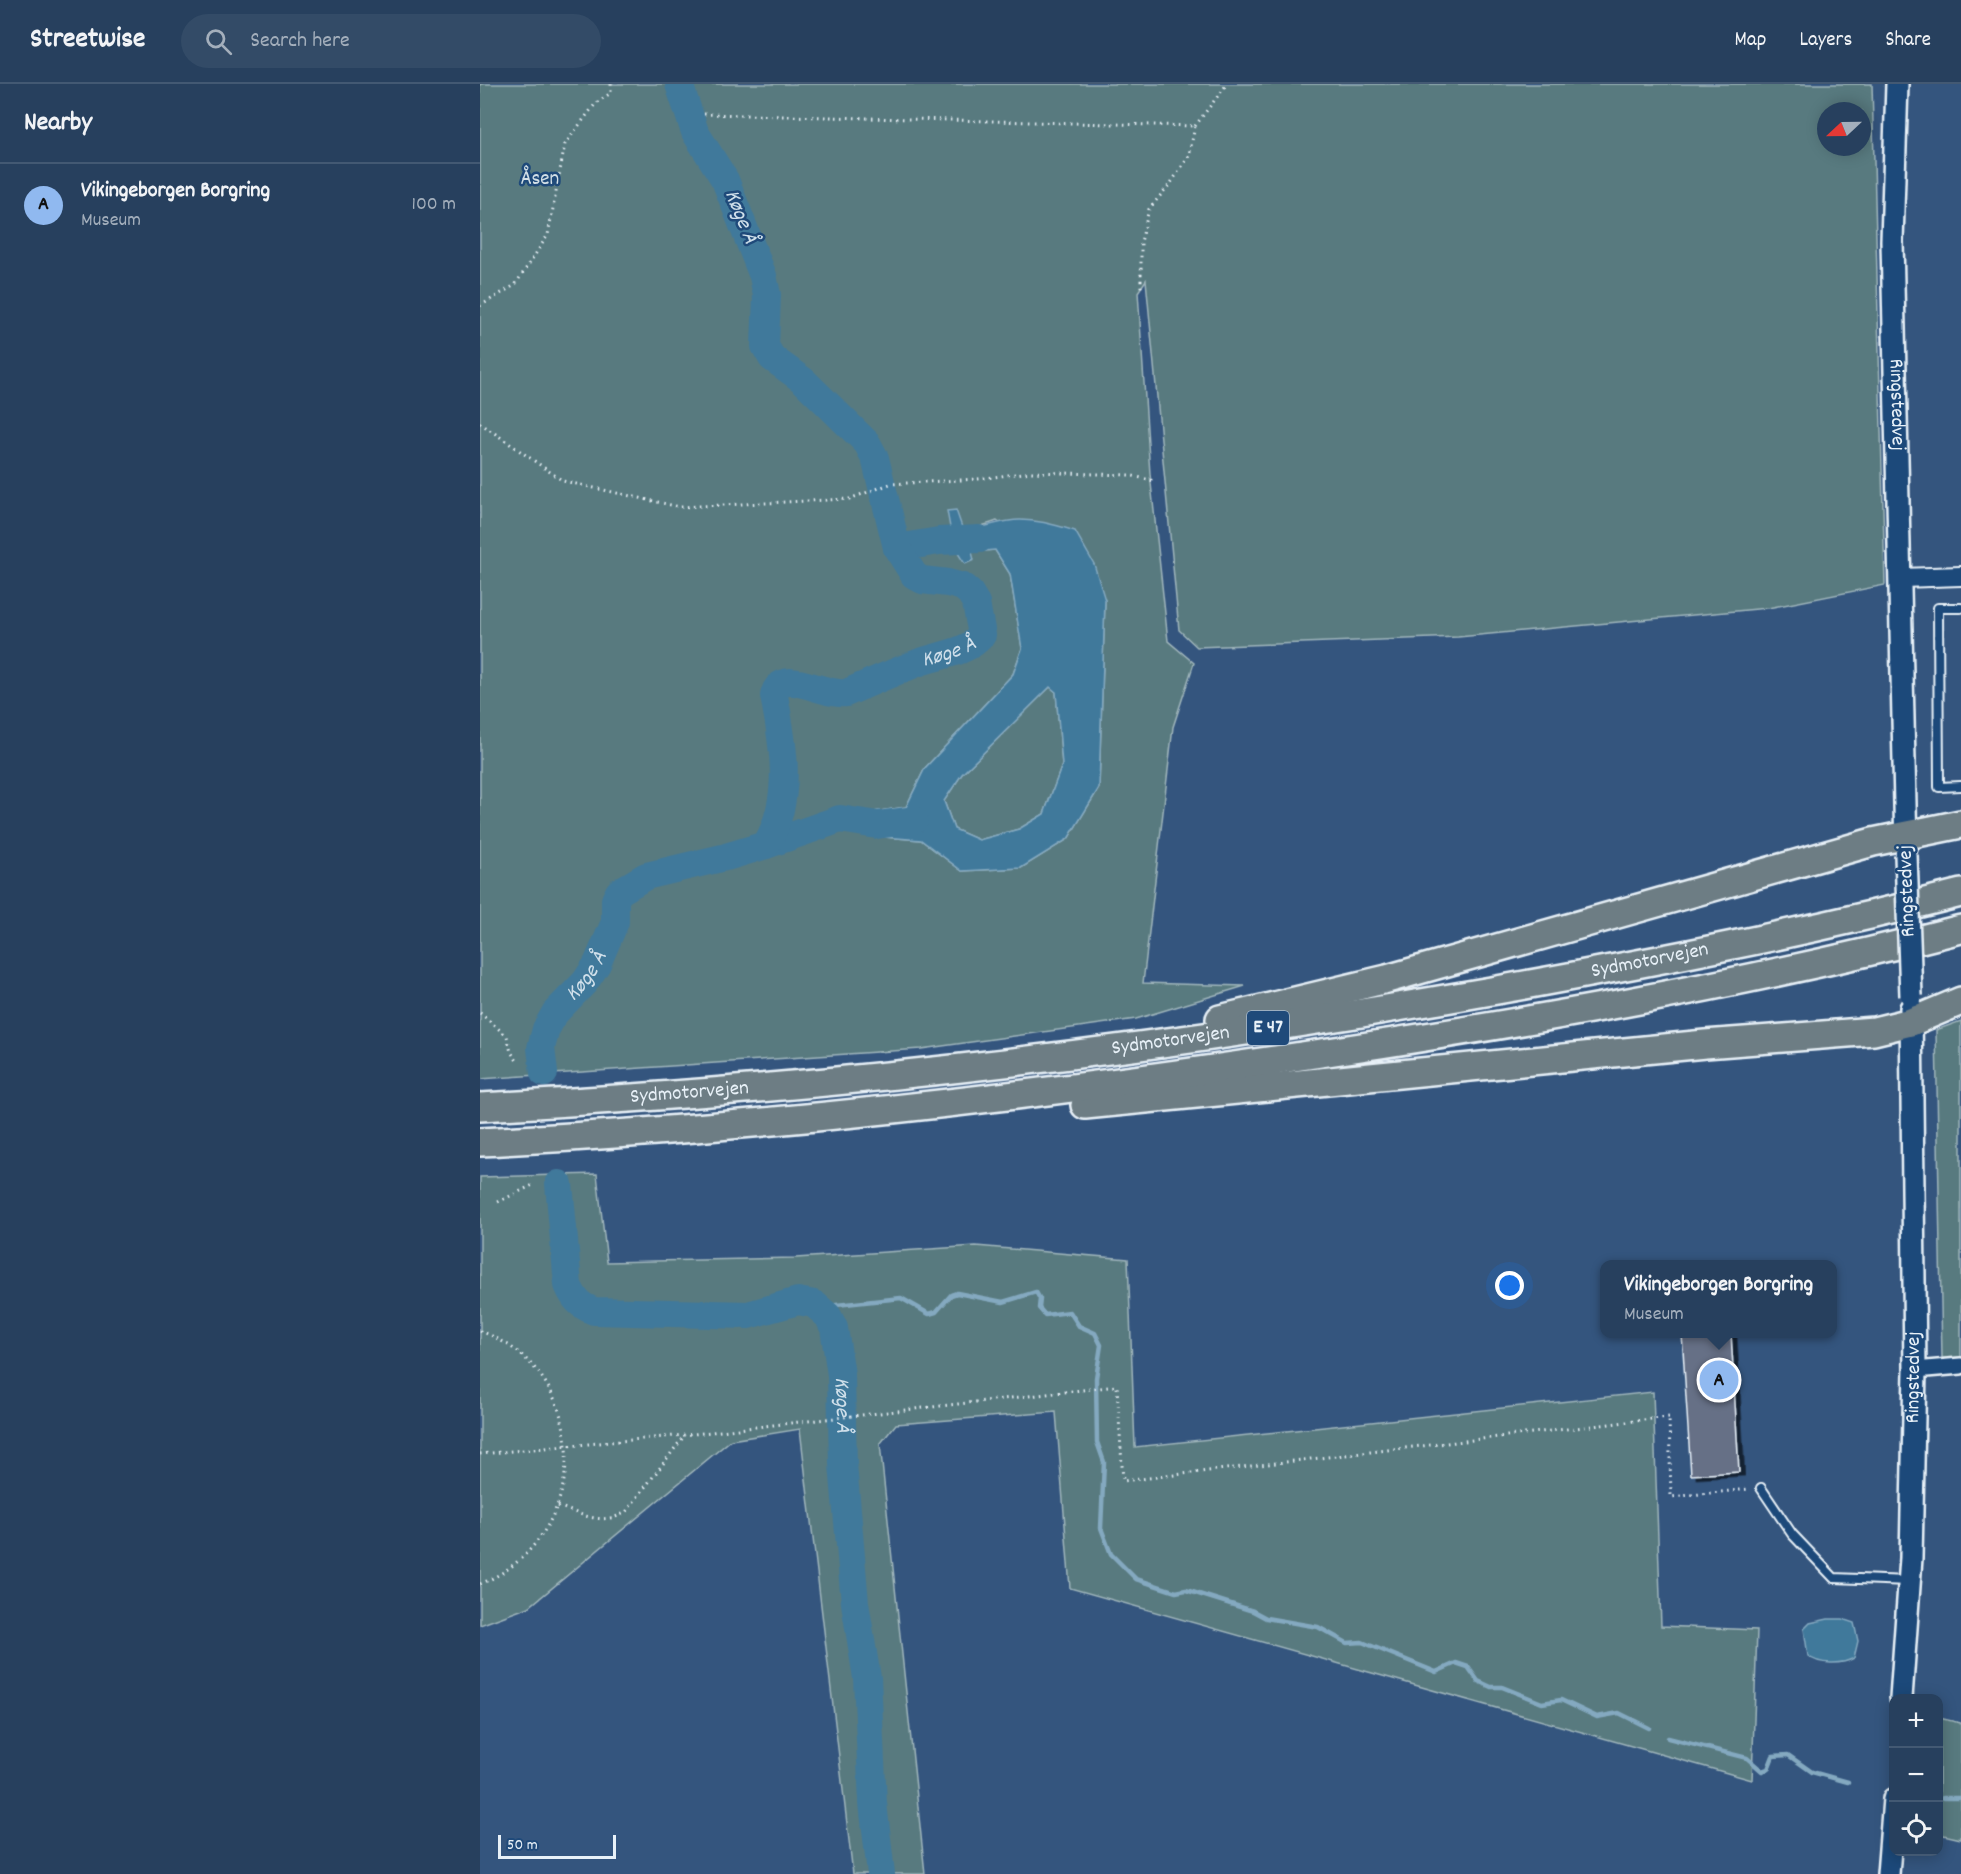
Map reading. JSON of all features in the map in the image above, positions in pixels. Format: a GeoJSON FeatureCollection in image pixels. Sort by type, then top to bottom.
{"type":"FeatureCollection","features":[{"type":"Feature","properties":{"kind":"highway"},"geometry":{"type":"LineString","coordinates":[[849,1080],[899,1061],[1132,1034],[1226,1018],[1387,979],[1906,845],[1961,824]]}},
{"type":"Feature","properties":{"kind":"highway","name":"Sydmotorvejen"},"geometry":{"type":"LineString","coordinates":[[480,1107],[724,1092],[1149,1046],[1388,1009],[1773,937],[1961,893]]}},
{"type":"Feature","properties":{"kind":"highway","name":"Sydmotorvejen"},"geometry":{"type":"LineString","coordinates":[[480,1142],[830,1118],[1153,1078],[1412,1040],[1762,974],[1961,930]]}},
{"type":"Feature","properties":{"kind":"highway"},"geometry":{"type":"LineString","coordinates":[[830,1118],[939,1120],[1705,1044],[1874,1031],[1911,1009],[1961,1001]]}},
{"type":"Feature","properties":{"kind":"main road","name":"Ringstedvej"},"geometry":{"type":"LineString","coordinates":[[1897,84],[1892,241],[1911,1009],[1915,1370],[1909,1581],[1901,1694]]}},
{"type":"Feature","properties":{"kind":"main road"},"geometry":{"type":"LineString","coordinates":[[1888,1874],[1893,1802]]}},
{"type":"Feature","properties":{"kind":"street"},"geometry":{"type":"LineString","coordinates":[[1900,578],[1961,576]]}},
{"type":"Feature","properties":{"kind":"street"},"geometry":{"type":"LineString","coordinates":[[1915,1370],[1961,1366]]}},
{"type":"Feature","properties":{"kind":"lane"},"geometry":{"type":"LineString","coordinates":[[1961,608],[1938,608],[1940,787],[1961,786]]}},
{"type":"Feature","properties":{"kind":"lane"},"geometry":{"type":"LineString","coordinates":[[1761,1488],[1792,1534],[1834,1578],[1909,1581]]}},
{"type":"Feature","properties":{"kind":"path"},"geometry":{"type":"LineString","coordinates":[[480,306],[515,285],[548,235],[565,144],[596,103],[610,93],[611,84]]}},
{"type":"Feature","properties":{"kind":"path"},"geometry":{"type":"LineString","coordinates":[[1141,290],[1141,242],[1149,209],[1171,183],[1189,156],[1195,126],[1227,84]]}},
{"type":"Feature","properties":{"kind":"path"},"geometry":{"type":"LineString","coordinates":[[704,114],[1195,126]]}},
{"type":"Feature","properties":{"kind":"path"},"geometry":{"type":"LineString","coordinates":[[480,423],[563,482],[680,507],[849,499],[890,484],[978,479],[1031,472],[1129,475],[1154,481]]}},
{"type":"Feature","properties":{"kind":"path"},"geometry":{"type":"LineString","coordinates":[[480,1013],[507,1036],[511,1052],[518,1062]]}},
{"type":"Feature","properties":{"kind":"path"},"geometry":{"type":"LineString","coordinates":[[498,1202],[536,1184]]}},
{"type":"Feature","properties":{"kind":"path"},"geometry":{"type":"LineString","coordinates":[[480,1331],[510,1346],[543,1380],[559,1412],[567,1447],[567,1467],[558,1506],[536,1545],[520,1561],[480,1584]]}},
{"type":"Feature","properties":{"kind":"path"},"geometry":{"type":"LineString","coordinates":[[480,1454],[686,1436],[830,1417],[1117,1386],[1123,1481],[1669,1417],[1671,1497],[1761,1488]]}},
{"type":"Feature","properties":{"kind":"path"},"geometry":{"type":"LineString","coordinates":[[558,1506],[591,1519],[616,1518],[626,1512],[686,1436]]}},
{"type":"Feature","properties":{"kind":"green space","name":"Åsen"},"geometry":{"type":"Polygon","coordinates":[[[480,84],[1872,84],[1885,585],[1768,608],[1458,637],[1197,647],[1179,630],[1146,280],[1138,292],[1150,474],[1168,641],[1194,663],[1173,727],[1143,983],[1245,986],[1136,1019],[921,1049],[480,1079],[480,84]],[[997,521],[951,535],[940,541],[971,552],[995,550],[1010,574],[1022,648],[1013,674],[925,768],[906,807],[873,812],[884,837],[921,840],[962,871],[1021,868],[1068,839],[1099,788],[1105,600],[997,521]]]}},
{"type":"Feature","properties":{"kind":"green space"},"geometry":{"type":"Polygon","coordinates":[[[1050,687],[1056,692],[1062,765],[1044,814],[1019,829],[979,840],[954,829],[944,801],[962,774],[1050,687]]]}},
{"type":"Feature","properties":{"kind":"green space"},"geometry":{"type":"Polygon","coordinates":[[[1961,1021],[1961,1357],[1942,1358],[1936,1030],[1961,1021]]]}},
{"type":"Feature","properties":{"kind":"green space"},"geometry":{"type":"Polygon","coordinates":[[[597,1174],[607,1262],[796,1258],[976,1246],[1128,1259],[1135,1447],[1653,1392],[1661,1626],[1757,1630],[1752,1780],[1070,1588],[1056,1412],[896,1424],[880,1444],[925,1874],[853,1874],[800,1429],[731,1440],[529,1607],[480,1625],[480,1177],[597,1174]]]}},
{"type":"Feature","properties":{"kind":"green space"},"geometry":{"type":"Polygon","coordinates":[[[1943,1719],[1961,1723],[1961,1839],[1943,1835],[1943,1719]]]}},
{"type":"Feature","properties":{"kind":"water"},"geometry":{"type":"Polygon","coordinates":[[[956,510],[964,533],[995,523],[1020,520],[1075,531],[1094,564],[1105,600],[1099,788],[1068,839],[1021,868],[962,871],[921,840],[884,837],[872,812],[906,807],[925,768],[1013,674],[1022,649],[1010,574],[995,550],[972,552],[974,560],[965,564],[954,547],[939,541],[951,533],[947,511],[956,510]],[[1050,687],[962,774],[944,801],[954,829],[979,840],[1019,829],[1044,814],[1062,765],[1056,692],[1050,687]]]}},
{"type":"Feature","properties":{"kind":"water"},"geometry":{"type":"Polygon","coordinates":[[[1842,1619],[1854,1623],[1858,1641],[1854,1658],[1831,1663],[1818,1661],[1808,1656],[1804,1629],[1810,1623],[1842,1619]]]}},
{"type":"Feature","properties":{"kind":"building"},"geometry":{"type":"Polygon","coordinates":[[[1682,1338],[1731,1338],[1739,1472],[1691,1475],[1682,1338]]]}},
{"type":"Feature","properties":{"kind":"waterway","name":"Køge Å"},"geometry":{"type":"LineString","coordinates":[[544,1073],[541,1048],[546,1029],[555,1013],[585,982],[597,964],[615,922],[615,900],[619,892],[646,876],[766,845],[775,828],[783,791],[783,753],[774,696],[778,687],[784,683],[793,682],[836,693],[846,693],[915,664],[960,650],[982,635],[976,603],[970,593],[963,587],[922,580],[914,575],[897,548],[875,458],[867,443],[804,381],[772,358],[765,346],[767,295],[763,276],[725,180],[695,132],[679,84]]}},
{"type":"Feature","properties":{"kind":"waterway"},"geometry":{"type":"LineString","coordinates":[[897,548],[939,541],[979,539]]}},
{"type":"Feature","properties":{"kind":"waterway"},"geometry":{"type":"LineString","coordinates":[[766,845],[840,819],[877,825],[914,820]]}},
{"type":"Feature","properties":{"kind":"waterway","name":"Køge Å"},"geometry":{"type":"LineString","coordinates":[[559,1184],[568,1285],[578,1301],[585,1307],[594,1311],[748,1315],[798,1301],[814,1304],[828,1316],[834,1328],[841,1375],[843,1464],[855,1603],[867,1678],[873,1803],[881,1874]]}},
{"type":"Feature","properties":{"kind":"waterway"},"geometry":{"type":"LineString","coordinates":[[818,1307],[901,1298],[929,1314],[936,1312],[951,1295],[957,1293],[1003,1302],[1036,1292],[1040,1299],[1039,1308],[1045,1315],[1070,1312],[1079,1326],[1095,1333],[1101,1345],[1096,1378],[1097,1442],[1104,1462],[1101,1528],[1111,1554],[1136,1579],[1176,1592],[1186,1590],[1253,1611],[1266,1618],[1318,1627],[1347,1643],[1362,1642],[1436,1672],[1456,1663],[1468,1667],[1478,1681],[1491,1687],[1502,1687],[1542,1703],[1561,1700],[1597,1717],[1619,1713],[1649,1728]]}},
{"type":"Feature","properties":{"kind":"waterway"},"geometry":{"type":"LineString","coordinates":[[1668,1738],[1747,1758],[1762,1771],[1768,1769],[1773,1756],[1788,1755],[1812,1772],[1848,1782]]}},
{"type":"Feature","properties":{"kind":"waterway"},"geometry":{"type":"LineString","coordinates":[[1943,1798],[1961,1798]]}},
{"type":"Feature","properties":{"kind":"place","name":"Vikingeborgen Borgring"},"geometry":{"type":"Point","coordinates":[1719,1380]}}]}
